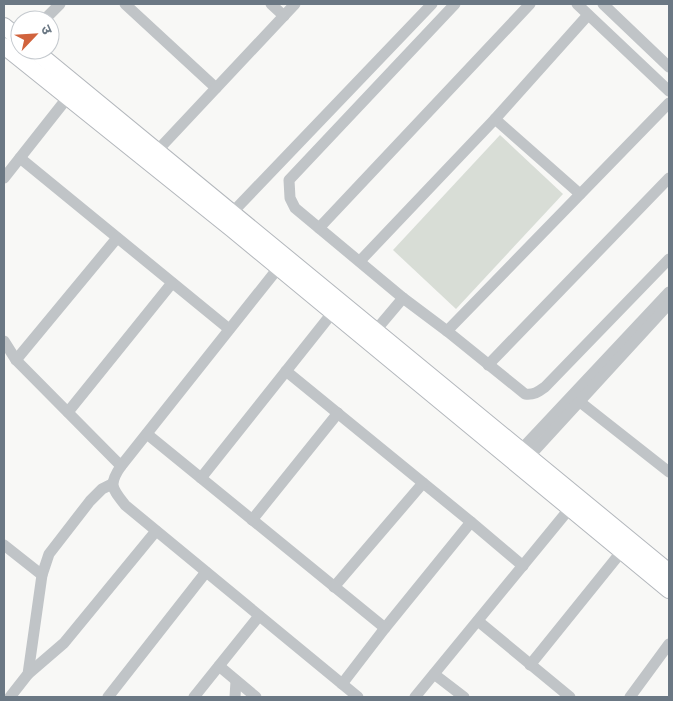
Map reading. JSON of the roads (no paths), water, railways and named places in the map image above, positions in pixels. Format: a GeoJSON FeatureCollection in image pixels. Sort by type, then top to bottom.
{"type":"FeatureCollection","features":[{"type":"Feature","properties":{"kind":"street"},"geometry":{"type":"LineString","coordinates":[[125,4],[216,88]]}},
{"type":"Feature","properties":{"kind":"street"},"geometry":{"type":"LineString","coordinates":[[271,4],[284,16]]}},
{"type":"Feature","properties":{"kind":"street"},"geometry":{"type":"LineString","coordinates":[[157,151],[296,4]]}},
{"type":"Feature","properties":{"kind":"street"},"geometry":{"type":"LineString","coordinates":[[228,217],[432,4]]}},
{"type":"Feature","properties":{"kind":"street"},"geometry":{"type":"LineString","coordinates":[[455,4],[289,180],[290,198],[295,208],[403,298],[525,394],[531,395],[538,392],[669,259]]}},
{"type":"Feature","properties":{"kind":"street"},"geometry":{"type":"LineString","coordinates":[[319,228],[530,4]]}},
{"type":"Feature","properties":{"kind":"street"},"geometry":{"type":"LineString","coordinates":[[578,4],[669,91]]}},
{"type":"Feature","properties":{"kind":"street"},"geometry":{"type":"LineString","coordinates":[[603,4],[669,67]]}},
{"type":"Feature","properties":{"kind":"street"},"geometry":{"type":"LineString","coordinates":[[360,261],[495,119],[588,15]]}},
{"type":"Feature","properties":{"kind":"street"},"geometry":{"type":"LineString","coordinates":[[4,26],[9,48],[68,97],[376,330],[521,458],[570,508],[669,590]]}},
{"type":"Feature","properties":{"kind":"street"},"geometry":{"type":"LineString","coordinates":[[46,60],[157,151],[279,267],[333,312],[669,572]]}},
{"type":"Feature","properties":{"kind":"street"},"geometry":{"type":"LineString","coordinates":[[4,178],[68,97]]}},
{"type":"Feature","properties":{"kind":"street"},"geometry":{"type":"LineString","coordinates":[[447,331],[669,103]]}},
{"type":"Feature","properties":{"kind":"street"},"geometry":{"type":"LineString","coordinates":[[495,119],[580,194]]}},
{"type":"Feature","properties":{"kind":"street"},"geometry":{"type":"LineString","coordinates":[[20,158],[229,330]]}},
{"type":"Feature","properties":{"kind":"street"},"geometry":{"type":"LineString","coordinates":[[488,364],[669,178]]}},
{"type":"Feature","properties":{"kind":"street"},"geometry":{"type":"LineString","coordinates":[[16,360],[117,238]]}},
{"type":"Feature","properties":{"kind":"street"},"geometry":{"type":"LineString","coordinates":[[279,267],[122,466],[113,478],[112,484],[115,492],[125,505],[358,697]]}},
{"type":"Feature","properties":{"kind":"street"},"geometry":{"type":"LineString","coordinates":[[68,412],[172,283]]}},
{"type":"Feature","properties":{"kind":"street"},"geometry":{"type":"LineString","coordinates":[[521,458],[669,292]]}},
{"type":"Feature","properties":{"kind":"street"},"geometry":{"type":"LineString","coordinates":[[376,330],[403,298]]}},
{"type":"Feature","properties":{"kind":"street"},"geometry":{"type":"LineString","coordinates":[[521,458],[580,402],[669,304]]}},
{"type":"Feature","properties":{"kind":"street"},"geometry":{"type":"LineString","coordinates":[[201,478],[333,312]]}},
{"type":"Feature","properties":{"kind":"street"},"geometry":{"type":"LineString","coordinates":[[4,341],[16,360],[122,466]]}},
{"type":"Feature","properties":{"kind":"street"},"geometry":{"type":"LineString","coordinates":[[286,371],[523,566]]}},
{"type":"Feature","properties":{"kind":"street"},"geometry":{"type":"LineString","coordinates":[[580,402],[669,472]]}},
{"type":"Feature","properties":{"kind":"street"},"geometry":{"type":"LineString","coordinates":[[252,520],[338,413]]}},
{"type":"Feature","properties":{"kind":"street"},"geometry":{"type":"LineString","coordinates":[[147,434],[385,628]]}},
{"type":"Feature","properties":{"kind":"street"},"geometry":{"type":"LineString","coordinates":[[334,587],[423,483]]}},
{"type":"Feature","properties":{"kind":"street"},"geometry":{"type":"LineString","coordinates":[[28,674],[42,575],[49,554],[90,501],[102,489],[112,484]]}},
{"type":"Feature","properties":{"kind":"street"},"geometry":{"type":"LineString","coordinates":[[415,697],[570,508]]}},
{"type":"Feature","properties":{"kind":"street"},"geometry":{"type":"LineString","coordinates":[[342,684],[471,522]]}},
{"type":"Feature","properties":{"kind":"street"},"geometry":{"type":"LineString","coordinates":[[10,697],[28,674],[64,643],[156,531]]}},
{"type":"Feature","properties":{"kind":"street"},"geometry":{"type":"LineString","coordinates":[[4,544],[42,575]]}},
{"type":"Feature","properties":{"kind":"street"},"geometry":{"type":"LineString","coordinates":[[530,665],[622,551]]}},
{"type":"Feature","properties":{"kind":"street"},"geometry":{"type":"LineString","coordinates":[[108,697],[206,572]]}},
{"type":"Feature","properties":{"kind":"street"},"geometry":{"type":"LineString","coordinates":[[194,697],[259,616]]}},
{"type":"Feature","properties":{"kind":"street"},"geometry":{"type":"LineString","coordinates":[[478,621],[570,697]]}},
{"type":"Feature","properties":{"kind":"street"},"geometry":{"type":"LineString","coordinates":[[630,697],[669,644]]}},
{"type":"Feature","properties":{"kind":"street"},"geometry":{"type":"LineString","coordinates":[[218,666],[256,697]]}},
{"type":"Feature","properties":{"kind":"street"},"geometry":{"type":"LineString","coordinates":[[434,674],[464,697]]}},
{"type":"Feature","properties":{"kind":"street"},"geometry":{"type":"LineString","coordinates":[[235,697],[236,681]]}}]}
